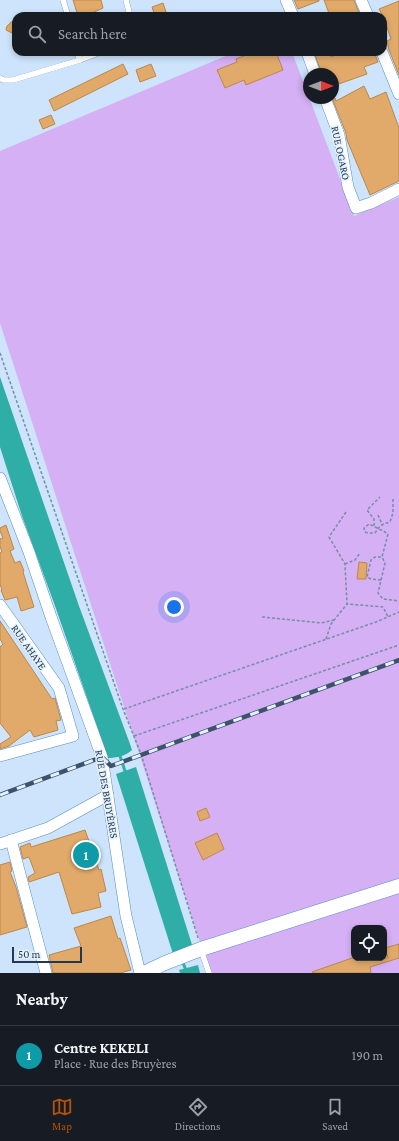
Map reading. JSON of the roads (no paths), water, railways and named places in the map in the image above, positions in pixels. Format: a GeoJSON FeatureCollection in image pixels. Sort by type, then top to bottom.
{"type":"FeatureCollection","features":[{"type":"Feature","properties":{"kind":"street"},"geometry":{"type":"LineString","coordinates":[[286,0],[291,12]]}},
{"type":"Feature","properties":{"kind":"street"},"geometry":{"type":"LineString","coordinates":[[361,0],[366,12]]}},
{"type":"Feature","properties":{"kind":"street"},"geometry":{"type":"LineString","coordinates":[[308,56],[313,68]]}},
{"type":"Feature","properties":{"kind":"street"},"geometry":{"type":"LineString","coordinates":[[384,56],[399,94]]}},
{"type":"Feature","properties":{"kind":"street","name":"RUE OGARO"},"geometry":{"type":"LineString","coordinates":[[327,104],[339,135],[348,187],[356,208],[371,203],[399,189]]}},
{"type":"Feature","properties":{"kind":"street","name":"RUE DES BRUYÈRES"},"geometry":{"type":"LineString","coordinates":[[0,478],[29,552],[102,757],[126,916],[140,973]]}},
{"type":"Feature","properties":{"kind":"street","name":"RUE AHAYE"},"geometry":{"type":"LineString","coordinates":[[0,605],[59,688],[73,736],[0,756]]}},
{"type":"Feature","properties":{"kind":"street"},"geometry":{"type":"LineString","coordinates":[[0,844],[48,828],[108,795]]}},
{"type":"Feature","properties":{"kind":"street"},"geometry":{"type":"LineString","coordinates":[[11,840],[46,973]]}},
{"type":"Feature","properties":{"kind":"street"},"geometry":{"type":"LineString","coordinates":[[144,973],[199,950],[399,886]]}},
{"type":"Feature","properties":{"kind":"lane"},"geometry":{"type":"LineString","coordinates":[[63,0],[67,12]]}},
{"type":"Feature","properties":{"kind":"lane"},"geometry":{"type":"LineString","coordinates":[[126,0],[129,12]]}},
{"type":"Feature","properties":{"kind":"lane"},"geometry":{"type":"LineString","coordinates":[[78,56],[80,60]]}},
{"type":"Feature","properties":{"kind":"lane"},"geometry":{"type":"LineString","coordinates":[[0,78],[3,80],[13,80],[90,56]]}},
{"type":"Feature","properties":{"kind":"lane"},"geometry":{"type":"LineString","coordinates":[[199,950],[209,973]]}},
{"type":"Feature","properties":{"kind":"waterway"},"geometry":{"type":"LineString","coordinates":[[119,753],[126,774]]}},
{"type":"Feature","properties":{"kind":"waterway"},"geometry":{"type":"LineString","coordinates":[[182,960],[187,973]]}},
{"type":"Feature","properties":{"kind":"railway"},"geometry":{"type":"LineString","coordinates":[[0,795],[102,757],[111,766],[399,660]]}},
{"type":"Feature","properties":{"kind":"place","name":"Centre KEKELI"},"geometry":{"type":"Point","coordinates":[86,855]}}]}
